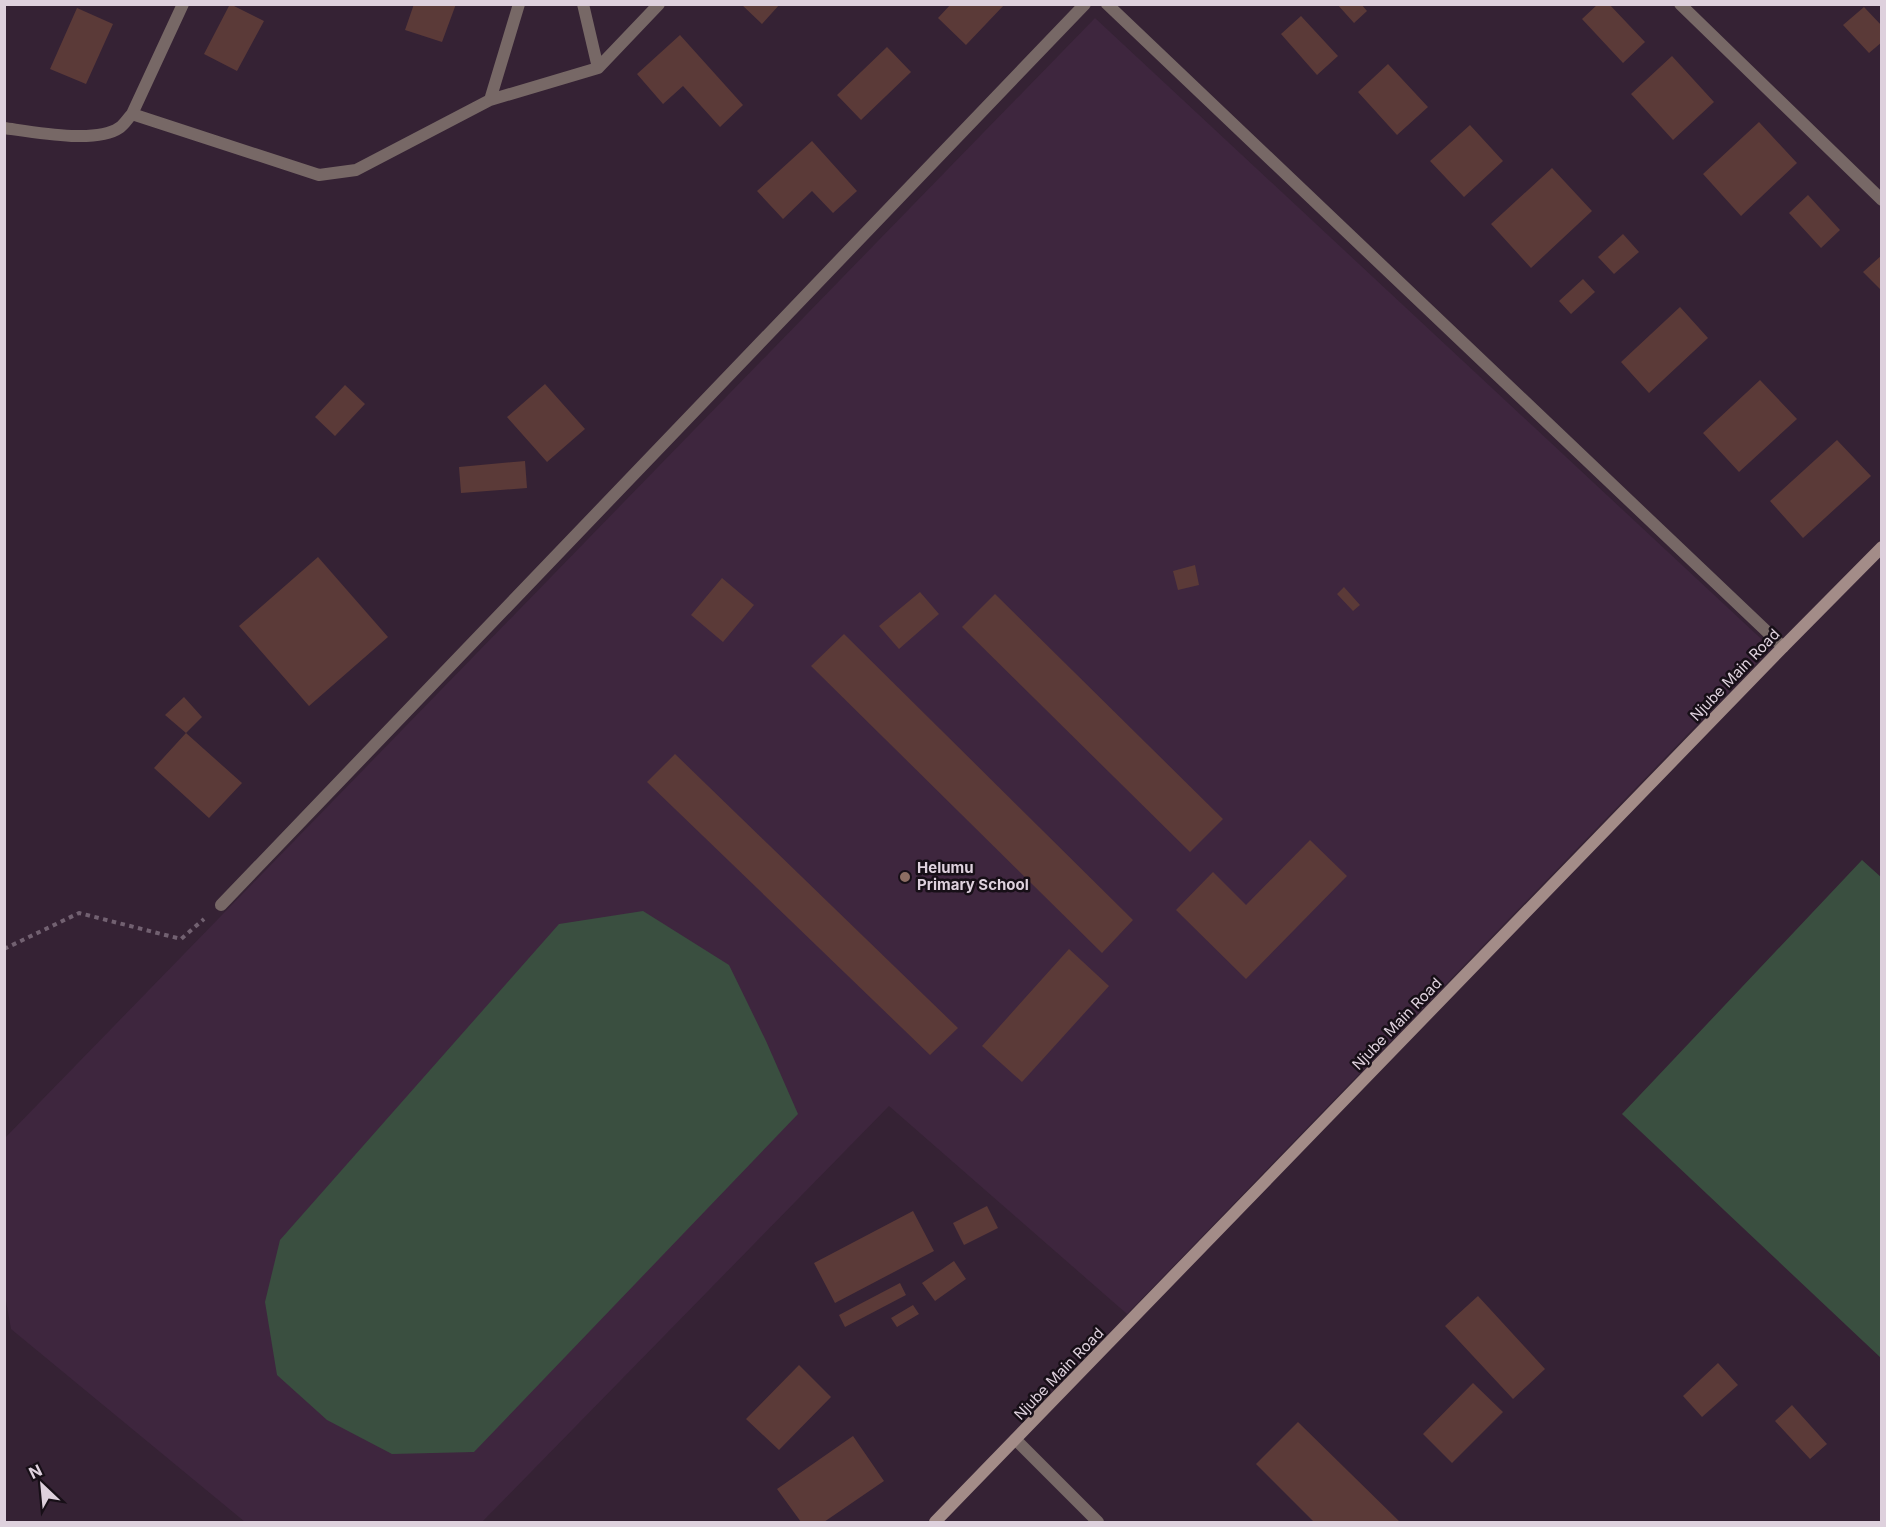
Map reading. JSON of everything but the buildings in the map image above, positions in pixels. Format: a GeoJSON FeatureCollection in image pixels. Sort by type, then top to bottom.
{"type":"FeatureCollection","features":[{"type":"Feature","properties":{"kind":"street"},"geometry":{"type":"LineString","coordinates":[[4,128],[95,136],[119,128],[132,114],[183,4]]}},
{"type":"Feature","properties":{"kind":"street"},"geometry":{"type":"LineString","coordinates":[[490,100],[519,4]]}},
{"type":"Feature","properties":{"kind":"street"},"geometry":{"type":"LineString","coordinates":[[583,4],[598,68]]}},
{"type":"Feature","properties":{"kind":"street"},"geometry":{"type":"LineString","coordinates":[[132,114],[319,175],[356,170],[490,100],[598,68],[659,4]]}},
{"type":"Feature","properties":{"kind":"street"},"geometry":{"type":"LineString","coordinates":[[221,905],[1085,4]]}},
{"type":"Feature","properties":{"kind":"street"},"geometry":{"type":"LineString","coordinates":[[1107,4],[1783,647]]}},
{"type":"Feature","properties":{"kind":"street"},"geometry":{"type":"LineString","coordinates":[[1680,4],[1881,200]]}},
{"type":"Feature","properties":{"kind":"street","name":"Njube Main Road"},"geometry":{"type":"LineString","coordinates":[[935,1522],[1881,547]]}},
{"type":"Feature","properties":{"kind":"street"},"geometry":{"type":"LineString","coordinates":[[1016,1440],[1098,1522]]}},
{"type":"Feature","properties":{"kind":"path"},"geometry":{"type":"LineString","coordinates":[[4,949],[79,913],[181,939],[221,905]]}},
{"type":"Feature","properties":{"kind":"shaded area","name":"Helumu Primary School"},"geometry":{"type":"Polygon","coordinates":[[[1095,18],[1771,648],[1127,1314],[889,1106],[482,1522],[245,1522],[11,1329],[4,1290],[4,1139],[1095,18]]]}},
{"type":"Feature","properties":{"kind":"green space"},"geometry":{"type":"Polygon","coordinates":[[[1862,860],[1882,878],[1881,1358],[1622,1114],[1862,860]]]}},
{"type":"Feature","properties":{"kind":"green space"},"geometry":{"type":"Polygon","coordinates":[[[643,911],[729,965],[798,1114],[474,1452],[392,1454],[327,1420],[277,1375],[265,1302],[280,1240],[559,924],[643,911]]]}},
{"type":"Feature","properties":{"kind":"place","name":"Helumu Primary School"},"geometry":{"type":"Point","coordinates":[905,877]}}]}
